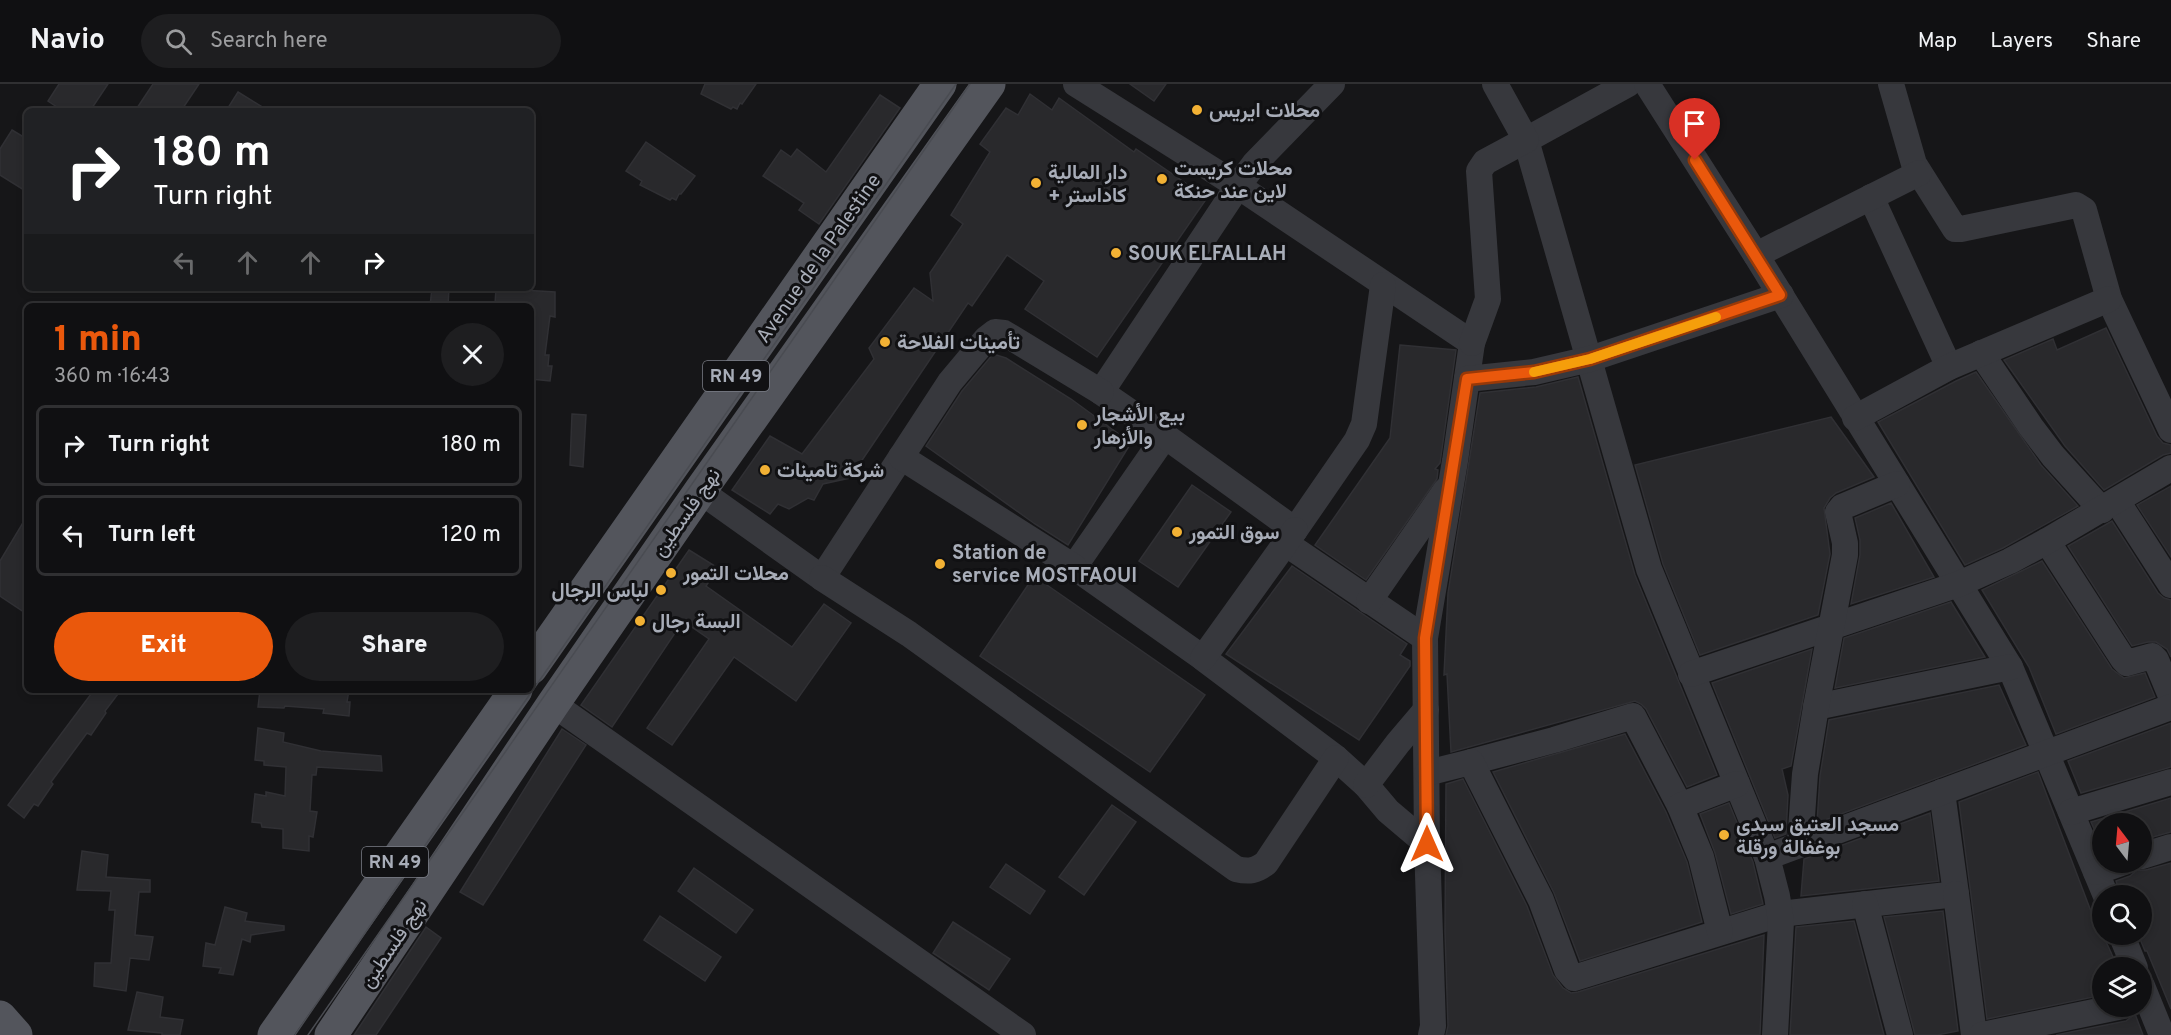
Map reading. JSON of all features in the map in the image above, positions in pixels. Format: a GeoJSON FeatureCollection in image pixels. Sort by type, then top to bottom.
{"type":"FeatureCollection","features":[{"type":"Feature","properties":{"kind":"main road","name":"Avenue de la Palestine"},"geometry":{"type":"LineString","coordinates":[[534,664],[940,84]]}},
{"type":"Feature","properties":{"kind":"main road","name":"نهج فلسطين"},"geometry":{"type":"LineString","coordinates":[[331,1035],[553,704],[700,491],[989,84]]}},
{"type":"Feature","properties":{"kind":"main road","name":"RN 49"},"geometry":{"type":"LineString","coordinates":[[274,1035],[514,693]]}},
{"type":"Feature","properties":{"kind":"main road"},"geometry":{"type":"LineString","coordinates":[[0,1017],[16,1035]]}},
{"type":"Feature","properties":{"kind":"street"},"geometry":{"type":"LineString","coordinates":[[1076,84],[1238,186],[1472,343]]}},
{"type":"Feature","properties":{"kind":"street"},"geometry":{"type":"LineString","coordinates":[[1101,392],[1255,163],[1332,84]]}},
{"type":"Feature","properties":{"kind":"street"},"geometry":{"type":"LineString","coordinates":[[1495,84],[1527,140],[1649,569],[1767,856],[1780,914],[1775,1035]]}},
{"type":"Feature","properties":{"kind":"street"},"geometry":{"type":"LineString","coordinates":[[1431,1035],[1433,1026],[1427,844],[1425,638],[1472,343],[1488,299],[1479,171],[1485,162],[1628,84]]}},
{"type":"Feature","properties":{"kind":"street"},"geometry":{"type":"LineString","coordinates":[[1647,84],[2010,667],[2092,862]]}},
{"type":"Feature","properties":{"kind":"street"},"geometry":{"type":"LineString","coordinates":[[1892,84],[1910,156],[1954,229],[2076,205],[2084,210],[2109,299],[2171,430]]}},
{"type":"Feature","properties":{"kind":"street"},"geometry":{"type":"LineString","coordinates":[[1755,255],[1919,173]]}},
{"type":"Feature","properties":{"kind":"street"},"geometry":{"type":"LineString","coordinates":[[1871,197],[1949,367]]}},
{"type":"Feature","properties":{"kind":"street"},"geometry":{"type":"LineString","coordinates":[[1203,658],[1357,440],[1364,424],[1383,285]]}},
{"type":"Feature","properties":{"kind":"street"},"geometry":{"type":"LineString","coordinates":[[1467,379],[1534,372],[1590,359],[1780,295]]}},
{"type":"Feature","properties":{"kind":"street"},"geometry":{"type":"LineString","coordinates":[[1856,418],[1949,367],[2109,299]]}},
{"type":"Feature","properties":{"kind":"street"},"geometry":{"type":"LineString","coordinates":[[822,578],[950,382],[986,339],[995,332],[1004,333],[1101,392],[1165,436],[1369,601],[1425,638]]}},
{"type":"Feature","properties":{"kind":"street"},"geometry":{"type":"LineString","coordinates":[[1981,353],[2031,428],[2053,456],[2109,506],[2171,585]]}},
{"type":"Feature","properties":{"kind":"street"},"geometry":{"type":"LineString","coordinates":[[1074,567],[1165,436]]}},
{"type":"Feature","properties":{"kind":"street"},"geometry":{"type":"LineString","coordinates":[[901,457],[1074,567],[1203,658],[1336,758],[1366,785],[1388,811],[1427,844]]}},
{"type":"Feature","properties":{"kind":"street"},"geometry":{"type":"LineString","coordinates":[[1691,674],[1959,584],[2047,542],[2171,468]]}},
{"type":"Feature","properties":{"kind":"street"},"geometry":{"type":"LineString","coordinates":[[1369,601],[1450,483]]}},
{"type":"Feature","properties":{"kind":"street"},"geometry":{"type":"LineString","coordinates":[[1800,844],[1805,774],[1845,555],[1845,543],[1838,517],[1839,509],[1897,484]]}},
{"type":"Feature","properties":{"kind":"street"},"geometry":{"type":"LineString","coordinates":[[700,491],[822,578],[909,634],[1236,869],[1246,872],[1258,870],[1266,863],[1336,758]]}},
{"type":"Feature","properties":{"kind":"street"},"geometry":{"type":"LineString","coordinates":[[2047,542],[2123,659],[2127,663],[2132,663],[2152,656],[2156,660],[2171,696]]}},
{"type":"Feature","properties":{"kind":"street"},"geometry":{"type":"LineString","coordinates":[[1816,707],[2010,667]]}},
{"type":"Feature","properties":{"kind":"street"},"geometry":{"type":"LineString","coordinates":[[553,704],[1023,1035]]}},
{"type":"Feature","properties":{"kind":"street"},"geometry":{"type":"LineString","coordinates":[[1767,856],[2171,707]]}},
{"type":"Feature","properties":{"kind":"street"},"geometry":{"type":"LineString","coordinates":[[1366,785],[1426,710]]}},
{"type":"Feature","properties":{"kind":"street"},"geometry":{"type":"LineString","coordinates":[[1427,773],[1554,740],[1632,716],[1680,806],[1701,857],[1720,932]]}},
{"type":"Feature","properties":{"kind":"street"},"geometry":{"type":"LineString","coordinates":[[1471,762],[1541,900],[1569,975],[1574,978],[1780,914],[1956,894]]}},
{"type":"Feature","properties":{"kind":"street"},"geometry":{"type":"LineString","coordinates":[[2071,812],[2171,782]]}},
{"type":"Feature","properties":{"kind":"street"},"geometry":{"type":"LineString","coordinates":[[1680,806],[1737,784]]}},
{"type":"Feature","properties":{"kind":"street"},"geometry":{"type":"LineString","coordinates":[[1942,792],[1974,1035]]}},
{"type":"Feature","properties":{"kind":"street"},"geometry":{"type":"LineString","coordinates":[[2152,853],[2171,847]]}},
{"type":"Feature","properties":{"kind":"street"},"geometry":{"type":"LineString","coordinates":[[1865,904],[1900,1035]]}},
{"type":"Feature","properties":{"kind":"street"},"geometry":{"type":"LineString","coordinates":[[1982,1035],[2008,1033],[2092,1013]]}},
{"type":"Feature","properties":{"kind":"street"},"geometry":{"type":"LineString","coordinates":[[2152,1013],[2162,1035]]}},
{"type":"Feature","properties":{"kind":"building"},"geometry":{"type":"Polygon","coordinates":[[[59,84],[108,84],[92,108],[58,108],[48,101],[59,84]]]}},
{"type":"Feature","properties":{"kind":"building"},"geometry":{"type":"Polygon","coordinates":[[[153,84],[199,84],[183,108],[137,108],[153,84]]]}},
{"type":"Feature","properties":{"kind":"building"},"geometry":{"type":"Polygon","coordinates":[[[705,84],[756,84],[737,109],[733,107],[731,109],[701,94],[705,84]]]}},
{"type":"Feature","properties":{"kind":"building"},"geometry":{"type":"Polygon","coordinates":[[[1130,84],[1166,84],[1154,101],[1130,84]]]}},
{"type":"Feature","properties":{"kind":"building"},"geometry":{"type":"Polygon","coordinates":[[[238,92],[264,108],[228,108],[238,92]]]}},
{"type":"Feature","properties":{"kind":"building"},"geometry":{"type":"Polygon","coordinates":[[[1030,94],[1052,110],[1059,98],[1134,152],[1136,149],[1207,198],[1097,357],[1025,309],[1044,281],[1007,255],[972,306],[968,303],[850,478],[823,484],[814,500],[808,498],[789,509],[778,504],[770,514],[732,490],[770,436],[802,454],[874,359],[869,348],[914,288],[933,301],[930,273],[963,224],[951,215],[990,152],[980,144],[1006,108],[1018,115],[1030,94]]]}},
{"type":"Feature","properties":{"kind":"building"},"geometry":{"type":"Polygon","coordinates":[[[880,95],[900,108],[819,224],[799,210],[804,203],[763,176],[781,150],[791,157],[797,149],[826,172],[880,95]]]}},
{"type":"Feature","properties":{"kind":"building"},"geometry":{"type":"Polygon","coordinates":[[[12,130],[24,137],[24,190],[0,175],[0,149],[12,130]]]}},
{"type":"Feature","properties":{"kind":"building"},"geometry":{"type":"Polygon","coordinates":[[[646,142],[695,176],[676,200],[672,198],[670,200],[640,185],[642,181],[626,171],[646,142]]]}},
{"type":"Feature","properties":{"kind":"building"},"geometry":{"type":"Polygon","coordinates":[[[432,291],[449,291],[448,303],[430,303],[432,291]]]}},
{"type":"Feature","properties":{"kind":"building"},"geometry":{"type":"Polygon","coordinates":[[[496,291],[555,292],[555,317],[550,316],[545,355],[549,355],[548,366],[552,366],[550,381],[534,379],[534,303],[495,303],[496,291]]]}},
{"type":"Feature","properties":{"kind":"building"},"geometry":{"type":"Polygon","coordinates":[[[2106,328],[2157,436],[2163,443],[2171,445],[2171,453],[2163,455],[2104,490],[2065,446],[2004,360],[2053,339],[2057,350],[2106,328]]]}},
{"type":"Feature","properties":{"kind":"building"},"geometry":{"type":"Polygon","coordinates":[[[1400,345],[1456,350],[1440,463],[1435,469],[1438,470],[1437,479],[1366,580],[1315,545],[1390,438],[1400,345]]]}},
{"type":"Feature","properties":{"kind":"building"},"geometry":{"type":"Polygon","coordinates":[[[993,354],[1006,358],[1071,399],[1131,443],[1068,545],[926,446],[962,391],[993,354]]]}},
{"type":"Feature","properties":{"kind":"building"},"geometry":{"type":"Polygon","coordinates":[[[1976,372],[2041,465],[2078,506],[2003,548],[1965,565],[1878,422],[1976,372]]]}},
{"type":"Feature","properties":{"kind":"building"},"geometry":{"type":"Polygon","coordinates":[[[1578,377],[1635,575],[1717,775],[1687,787],[1646,709],[1635,701],[1451,752],[1447,674],[1444,675],[1448,593],[1480,393],[1536,387],[1578,377]]]}},
{"type":"Feature","properties":{"kind":"building"},"geometry":{"type":"Polygon","coordinates":[[[572,414],[586,415],[583,467],[570,465],[572,414]]]}},
{"type":"Feature","properties":{"kind":"building"},"geometry":{"type":"Polygon","coordinates":[[[1831,417],[1874,477],[1836,493],[1824,508],[1830,554],[1818,615],[1700,655],[1663,564],[1635,465],[1831,417]]]}},
{"type":"Feature","properties":{"kind":"building"},"geometry":{"type":"Polygon","coordinates":[[[1192,485],[1231,512],[1178,587],[1139,561],[1192,485]]]}},
{"type":"Feature","properties":{"kind":"building"},"geometry":{"type":"Polygon","coordinates":[[[2171,486],[2171,557],[2137,505],[2171,486]]]}},
{"type":"Feature","properties":{"kind":"building"},"geometry":{"type":"Polygon","coordinates":[[[1891,503],[1934,577],[1851,604],[1860,555],[1860,540],[1855,518],[1891,503]]]}},
{"type":"Feature","properties":{"kind":"building"},"geometry":{"type":"Polygon","coordinates":[[[24,521],[24,612],[0,596],[0,561],[24,521]]]}},
{"type":"Feature","properties":{"kind":"building"},"geometry":{"type":"Polygon","coordinates":[[[2112,521],[2158,593],[2171,600],[2171,657],[2167,649],[2156,642],[2132,646],[2068,546],[2112,521]]]}},
{"type":"Feature","properties":{"kind":"building"},"geometry":{"type":"Polygon","coordinates":[[[689,550],[718,568],[706,586],[792,647],[824,604],[851,623],[796,701],[734,657],[672,745],[647,728],[709,639],[683,621],[612,727],[581,705],[689,550]]]}},
{"type":"Feature","properties":{"kind":"building"},"geometry":{"type":"Polygon","coordinates":[[[2042,561],[2112,669],[2124,678],[2145,673],[2155,697],[2056,734],[2029,667],[1982,590],[2042,561]]]}},
{"type":"Feature","properties":{"kind":"building"},"geometry":{"type":"Polygon","coordinates":[[[1292,566],[1407,644],[1400,655],[1410,661],[1410,666],[1359,740],[1226,654],[1292,566]]]}},
{"type":"Feature","properties":{"kind":"building"},"geometry":{"type":"Polygon","coordinates":[[[1034,576],[1205,695],[1150,772],[980,656],[1034,576]]]}},
{"type":"Feature","properties":{"kind":"building"},"geometry":{"type":"Polygon","coordinates":[[[1951,602],[1985,657],[1835,688],[1844,638],[1951,602]]]}},
{"type":"Feature","properties":{"kind":"building"},"geometry":{"type":"Polygon","coordinates":[[[1812,649],[1791,766],[1782,769],[1788,795],[1786,834],[1775,838],[1712,683],[1812,649]]]}},
{"type":"Feature","properties":{"kind":"building"},"geometry":{"type":"Polygon","coordinates":[[[1999,685],[2026,745],[1817,823],[1820,776],[1829,720],[1999,685]]]}},
{"type":"Feature","properties":{"kind":"building"},"geometry":{"type":"Polygon","coordinates":[[[92,693],[119,693],[91,735],[87,733],[51,782],[53,784],[38,806],[34,804],[24,818],[8,805],[92,693]]]}},
{"type":"Feature","properties":{"kind":"building"},"geometry":{"type":"Polygon","coordinates":[[[260,693],[348,693],[347,702],[350,702],[349,716],[323,713],[324,709],[285,706],[284,708],[258,707],[260,693]]]}},
{"type":"Feature","properties":{"kind":"building"},"geometry":{"type":"Polygon","coordinates":[[[2171,723],[2171,767],[2081,793],[2068,761],[2171,723]]]}},
{"type":"Feature","properties":{"kind":"building"},"geometry":{"type":"Polygon","coordinates":[[[258,728],[284,733],[283,742],[321,751],[381,756],[382,771],[317,767],[316,775],[312,775],[310,811],[317,812],[313,837],[309,836],[309,851],[283,848],[283,829],[262,827],[261,823],[252,822],[255,794],[266,796],[266,792],[285,796],[286,767],[264,765],[264,761],[255,760],[258,728]]]}},
{"type":"Feature","properties":{"kind":"building"},"geometry":{"type":"Polygon","coordinates":[[[562,729],[586,745],[483,905],[460,892],[562,729]]]}},
{"type":"Feature","properties":{"kind":"building"},"geometry":{"type":"Polygon","coordinates":[[[1625,734],[1666,812],[1687,862],[1702,922],[1580,961],[1554,893],[1493,772],[1625,734]]]}},
{"type":"Feature","properties":{"kind":"building"},"geometry":{"type":"Polygon","coordinates":[[[2038,772],[2092,914],[2092,945],[2108,945],[2113,957],[2092,957],[2092,997],[1987,1019],[1959,802],[2038,772]]]}},
{"type":"Feature","properties":{"kind":"building"},"geometry":{"type":"Polygon","coordinates":[[[1463,779],[1527,906],[1553,975],[1563,988],[1571,993],[1578,992],[1764,935],[1760,1035],[1446,1035],[1448,1026],[1445,932],[1446,784],[1463,779]]]}},
{"type":"Feature","properties":{"kind":"building"},"geometry":{"type":"Polygon","coordinates":[[[2171,798],[2171,832],[2152,837],[2152,813],[2121,813],[2171,798]]]}},
{"type":"Feature","properties":{"kind":"building"},"geometry":{"type":"Polygon","coordinates":[[[1729,803],[1753,862],[1763,904],[1731,914],[1715,853],[1700,814],[1729,803]]]}},
{"type":"Feature","properties":{"kind":"building"},"geometry":{"type":"Polygon","coordinates":[[[1112,805],[1136,822],[1084,895],[1059,877],[1112,805]]]}},
{"type":"Feature","properties":{"kind":"building"},"geometry":{"type":"Polygon","coordinates":[[[1930,813],[1939,881],[1801,896],[1804,859],[1930,813]]]}},
{"type":"Feature","properties":{"kind":"building"},"geometry":{"type":"Polygon","coordinates":[[[82,851],[108,855],[106,877],[150,880],[150,892],[139,892],[135,935],[153,937],[149,960],[130,958],[126,991],[94,986],[95,963],[111,963],[115,910],[109,910],[111,891],[77,890],[82,851]]]}},
{"type":"Feature","properties":{"kind":"building"},"geometry":{"type":"Polygon","coordinates":[[[2171,863],[2171,1009],[2152,963],[2152,957],[2149,957],[2143,945],[2152,945],[2152,885],[2117,885],[2116,881],[2134,873],[2152,873],[2152,868],[2171,863]]]}},
{"type":"Feature","properties":{"kind":"building"},"geometry":{"type":"Polygon","coordinates":[[[1006,864],[1045,891],[1030,914],[990,887],[1006,864]]]}},
{"type":"Feature","properties":{"kind":"building"},"geometry":{"type":"Polygon","coordinates":[[[694,868],[753,910],[736,933],[678,891],[694,868]]]}},
{"type":"Feature","properties":{"kind":"building"},"geometry":{"type":"Polygon","coordinates":[[[225,907],[247,913],[245,921],[284,926],[284,930],[251,935],[250,942],[242,939],[233,975],[219,973],[221,968],[203,966],[206,943],[215,945],[225,907]]]}},
{"type":"Feature","properties":{"kind":"building"},"geometry":{"type":"Polygon","coordinates":[[[1943,911],[1958,1031],[1937,1035],[1915,1035],[1884,917],[1943,911]]]}},
{"type":"Feature","properties":{"kind":"building"},"geometry":{"type":"Polygon","coordinates":[[[660,916],[721,957],[705,981],[644,940],[660,916]]]}},
{"type":"Feature","properties":{"kind":"building"},"geometry":{"type":"Polygon","coordinates":[[[1854,921],[1884,1035],[1790,1035],[1796,927],[1854,921]]]}},
{"type":"Feature","properties":{"kind":"building"},"geometry":{"type":"Polygon","coordinates":[[[953,922],[1010,959],[989,990],[933,953],[953,922]]]}},
{"type":"Feature","properties":{"kind":"building"},"geometry":{"type":"Polygon","coordinates":[[[426,927],[441,938],[376,1035],[354,1035],[426,927]]]}},
{"type":"Feature","properties":{"kind":"building"},"geometry":{"type":"Polygon","coordinates":[[[137,992],[163,997],[160,1017],[183,1020],[180,1035],[128,1030],[137,992]]]}},
{"type":"Feature","properties":{"kind":"building"},"geometry":{"type":"Polygon","coordinates":[[[2131,1017],[2136,1017],[2143,1035],[2056,1035],[2126,1021],[2131,1017]]]}},
{"type":"Feature","properties":{"kind":"tram line"},"geometry":{"type":"LineString","coordinates":[[534,688],[956,84]]}},
{"type":"Feature","properties":{"kind":"tram line"},"geometry":{"type":"LineString","coordinates":[[308,1035],[970,84]]}},
{"type":"Feature","properties":{"kind":"tram line"},"geometry":{"type":"LineString","coordinates":[[295,1035],[531,693]]}},
{"type":"Feature","properties":{"kind":"slow traffic"},"geometry":{"type":"LineString","coordinates":[[1534,372],[1590,359],[1716,317]]}},
{"type":"Feature","properties":{"kind":"place","name":"محلات ايريس"},"geometry":{"type":"Point","coordinates":[1197,110]}},
{"type":"Feature","properties":{"kind":"place","name":"محلات كريست لاين عند حنكة"},"geometry":{"type":"Point","coordinates":[1162,179]}},
{"type":"Feature","properties":{"kind":"place","name":"دار المالية + كاداستر"},"geometry":{"type":"Point","coordinates":[1036,183]}},
{"type":"Feature","properties":{"kind":"place","name":"SOUK ELFALLAH"},"geometry":{"type":"Point","coordinates":[1116,253]}},
{"type":"Feature","properties":{"kind":"place","name":"تأمينات الفلاحة"},"geometry":{"type":"Point","coordinates":[885,342]}},
{"type":"Feature","properties":{"kind":"place","name":"بيع الأشجار والأزهار"},"geometry":{"type":"Point","coordinates":[1082,425]}},
{"type":"Feature","properties":{"kind":"place","name":"شركة تامينات"},"geometry":{"type":"Point","coordinates":[765,470]}},
{"type":"Feature","properties":{"kind":"place","name":"سوق التمور"},"geometry":{"type":"Point","coordinates":[1177,532]}},
{"type":"Feature","properties":{"kind":"place","name":"Station de service MOSTFAOUI"},"geometry":{"type":"Point","coordinates":[940,564]}},
{"type":"Feature","properties":{"kind":"place","name":"محلات التمور"},"geometry":{"type":"Point","coordinates":[671,573]}},
{"type":"Feature","properties":{"kind":"place","name":"لباس الرجال"},"geometry":{"type":"Point","coordinates":[661,590]}},
{"type":"Feature","properties":{"kind":"place","name":"البسة رجال"},"geometry":{"type":"Point","coordinates":[640,621]}},
{"type":"Feature","properties":{"kind":"place","name":"مسجد العتيق سبدي بوغفالة ورقلة"},"geometry":{"type":"Point","coordinates":[1724,835]}},
{"type":"Feature","properties":{"kind":"route"},"geometry":{"type":"LineString","coordinates":[[1427,844],[1425,638],[1467,379],[1534,372],[1590,359],[1780,295],[1695,160]]}}]}
